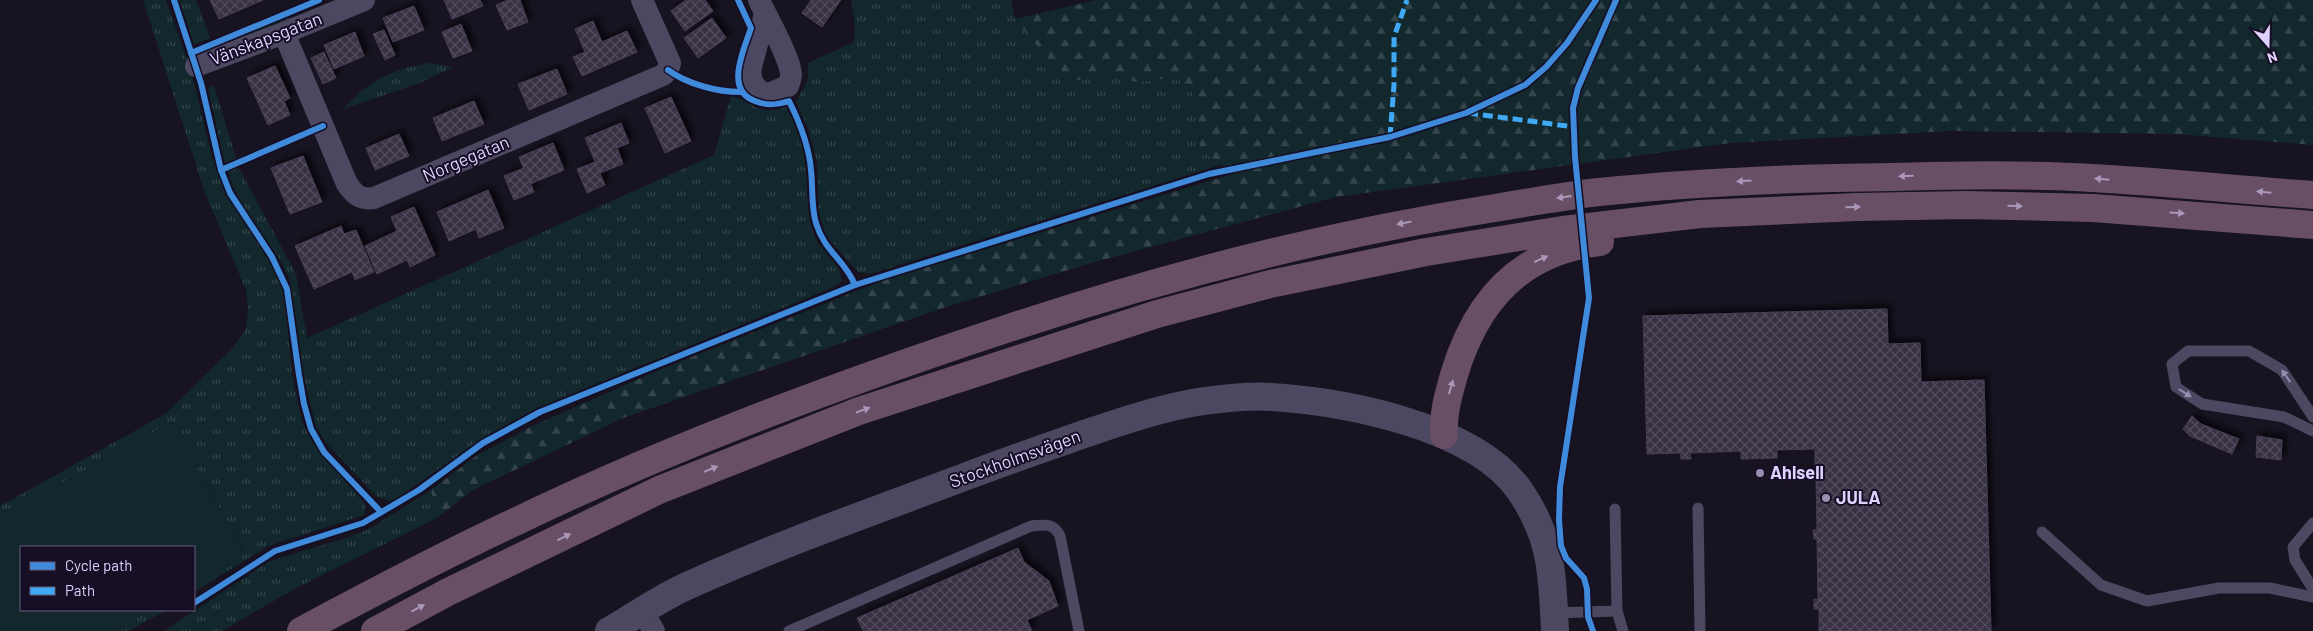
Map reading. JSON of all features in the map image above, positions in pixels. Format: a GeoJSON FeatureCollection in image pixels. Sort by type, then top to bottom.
{"type":"FeatureCollection","features":[{"type":"Feature","properties":{"kind":"highway"},"geometry":{"type":"LineString","coordinates":[[301,631],[388,585],[519,520],[716,434],[808,397],[1094,300],[1276,250],[1431,218],[1567,197],[1791,178],[1955,176],[2092,178],[2313,196]]}},
{"type":"Feature","properties":{"kind":"highway"},"geometry":{"type":"LineString","coordinates":[[375,631],[448,592],[659,490],[858,411],[1157,314],[1270,284],[1426,252],[1572,229],[1700,214],[1966,205],[2093,208],[2313,224]]}},
{"type":"Feature","properties":{"kind":"highway"},"geometry":{"type":"LineString","coordinates":[[1444,435],[1443,413],[1472,327],[1483,308],[1498,291],[1531,263],[1562,250],[1594,242],[1781,224],[1804,210]]}},
{"type":"Feature","properties":{"kind":"street","name":"Vänskapsgatan"},"geometry":{"type":"LineString","coordinates":[[196,66],[364,0]]}},
{"type":"Feature","properties":{"kind":"street","name":"Norgegatan"},"geometry":{"type":"LineString","coordinates":[[284,33],[347,184],[354,194],[363,199],[374,198],[663,75],[668,70],[670,63],[642,0]]}},
{"type":"Feature","properties":{"kind":"street","name":"Stockholmsvägen"},"geometry":{"type":"LineString","coordinates":[[609,631],[649,621],[684,587],[872,511],[1012,459],[1161,410],[1202,402],[1270,396],[1343,406],[1397,417],[1444,435],[1497,466],[1519,490],[1540,528],[1549,556],[1554,581],[1554,622]]}},
{"type":"Feature","properties":{"kind":"lane"},"geometry":{"type":"LineString","coordinates":[[2313,417],[2282,370],[2249,351],[2188,351],[2172,364],[2176,388],[2202,404],[2284,417],[2313,431]]}},
{"type":"Feature","properties":{"kind":"lane"},"geometry":{"type":"LineString","coordinates":[[1698,508],[1700,631]]}},
{"type":"Feature","properties":{"kind":"lane"},"geometry":{"type":"LineString","coordinates":[[1615,509],[1617,611],[1623,631]]}},
{"type":"Feature","properties":{"kind":"lane"},"geometry":{"type":"LineString","coordinates":[[788,631],[1031,526],[1049,524],[1056,529],[1060,536],[1079,631]]}},
{"type":"Feature","properties":{"kind":"lane"},"geometry":{"type":"LineString","coordinates":[[2313,524],[2293,547],[2295,560],[2313,589]]}},
{"type":"Feature","properties":{"kind":"lane"},"geometry":{"type":"LineString","coordinates":[[2042,532],[2101,585],[2147,601],[2219,588],[2270,588],[2313,597]]}},
{"type":"Feature","properties":{"kind":"lane"},"geometry":{"type":"LineString","coordinates":[[1554,622],[1617,611]]}},
{"type":"Feature","properties":{"kind":"green space"},"geometry":{"type":"Polygon","coordinates":[[[143,0],[166,0],[191,71],[212,157],[225,193],[267,256],[279,278],[285,299],[292,374],[302,421],[312,442],[366,505],[364,515],[268,546],[195,591],[195,581],[244,552],[171,422],[0,518],[0,506],[165,414],[231,350],[246,329],[248,311],[246,290],[205,193],[143,0]]]}},
{"type":"Feature","properties":{"kind":"green space"},"geometry":{"type":"Polygon","coordinates":[[[179,0],[196,0],[210,38],[194,44],[179,0]]]}},
{"type":"Feature","properties":{"kind":"green space"},"geometry":{"type":"Polygon","coordinates":[[[851,0],[1011,0],[1015,19],[1074,81],[1104,76],[1137,82],[1173,78],[1190,86],[1197,108],[1200,147],[1220,165],[870,274],[858,272],[827,237],[819,215],[817,162],[809,131],[796,102],[808,80],[808,63],[854,42],[855,26],[851,0]]]}},
{"type":"Feature","properties":{"kind":"green space"},"geometry":{"type":"Polygon","coordinates":[[[1096,0],[2313,0],[2313,145],[2177,134],[1950,131],[1731,143],[1336,197],[1088,264],[949,306],[623,418],[473,490],[437,518],[431,490],[476,456],[532,426],[657,371],[884,280],[1239,172],[1220,165],[1200,147],[1197,108],[1190,86],[1173,78],[1137,82],[1104,76],[1074,81],[1050,61],[1015,19],[1096,0]]]}},
{"type":"Feature","properties":{"kind":"green space"},"geometry":{"type":"Polygon","coordinates":[[[291,14],[288,20],[199,55],[198,52],[291,14]]]}},
{"type":"Feature","properties":{"kind":"green space"},"geometry":{"type":"Polygon","coordinates":[[[429,63],[453,67],[420,83],[343,109],[362,91],[382,78],[403,69],[429,63]]]}},
{"type":"Feature","properties":{"kind":"green space"},"geometry":{"type":"Polygon","coordinates":[[[214,85],[239,168],[296,274],[307,338],[714,155],[731,96],[762,109],[776,110],[786,107],[797,130],[804,155],[812,229],[818,243],[835,263],[842,281],[834,287],[537,408],[484,437],[396,499],[389,501],[377,497],[326,443],[316,427],[305,382],[290,280],[282,263],[241,202],[232,184],[223,156],[208,88],[214,85]]]}},
{"type":"Feature","properties":{"kind":"green space"},"geometry":{"type":"Polygon","coordinates":[[[171,422],[244,553],[195,581],[195,546],[20,546],[20,611],[145,611],[112,631],[0,631],[0,518],[171,422]]]}},
{"type":"Feature","properties":{"kind":"green space"},"geometry":{"type":"Polygon","coordinates":[[[431,490],[437,518],[296,588],[222,631],[164,631],[270,561],[369,529],[431,490]]]}},
{"type":"Feature","properties":{"kind":"green space"},"geometry":{"type":"Polygon","coordinates":[[[145,611],[165,611],[128,631],[112,631],[145,611]]]}},
{"type":"Feature","properties":{"kind":"building"},"geometry":{"type":"Polygon","coordinates":[[[210,0],[263,0],[219,19],[210,0]]]}},
{"type":"Feature","properties":{"kind":"building"},"geometry":{"type":"Polygon","coordinates":[[[444,0],[480,0],[483,6],[452,19],[444,0]]]}},
{"type":"Feature","properties":{"kind":"building"},"geometry":{"type":"Polygon","coordinates":[[[508,0],[520,0],[528,22],[507,30],[496,5],[508,0]]]}},
{"type":"Feature","properties":{"kind":"building"},"geometry":{"type":"Polygon","coordinates":[[[686,0],[705,0],[713,11],[685,31],[671,11],[686,0]]]}},
{"type":"Feature","properties":{"kind":"building"},"geometry":{"type":"Polygon","coordinates":[[[811,0],[841,0],[822,27],[802,13],[811,0]]]}},
{"type":"Feature","properties":{"kind":"building"},"geometry":{"type":"Polygon","coordinates":[[[414,6],[424,30],[393,42],[383,18],[414,6]]]}},
{"type":"Feature","properties":{"kind":"building"},"geometry":{"type":"Polygon","coordinates":[[[712,18],[726,38],[698,58],[684,38],[712,18]]]}},
{"type":"Feature","properties":{"kind":"building"},"geometry":{"type":"Polygon","coordinates":[[[593,21],[602,42],[627,31],[637,52],[582,76],[573,57],[585,52],[575,29],[593,21]]]}},
{"type":"Feature","properties":{"kind":"building"},"geometry":{"type":"Polygon","coordinates":[[[461,24],[472,51],[453,58],[442,32],[461,24]]]}},
{"type":"Feature","properties":{"kind":"building"},"geometry":{"type":"Polygon","coordinates":[[[384,30],[395,55],[385,60],[373,34],[384,30]]]}},
{"type":"Feature","properties":{"kind":"building"},"geometry":{"type":"Polygon","coordinates":[[[355,32],[364,56],[334,69],[324,45],[355,32]]]}},
{"type":"Feature","properties":{"kind":"building"},"geometry":{"type":"Polygon","coordinates":[[[324,52],[336,78],[323,84],[311,58],[324,52]]]}},
{"type":"Feature","properties":{"kind":"building"},"geometry":{"type":"Polygon","coordinates":[[[275,66],[290,98],[284,101],[290,115],[268,125],[247,78],[275,66]]]}},
{"type":"Feature","properties":{"kind":"building"},"geometry":{"type":"Polygon","coordinates":[[[557,69],[567,94],[529,110],[518,84],[557,69]]]}},
{"type":"Feature","properties":{"kind":"building"},"geometry":{"type":"Polygon","coordinates":[[[671,97],[691,141],[665,153],[645,108],[671,97]]]}},
{"type":"Feature","properties":{"kind":"building"},"geometry":{"type":"Polygon","coordinates":[[[474,101],[484,124],[442,141],[433,118],[474,101]]]}},
{"type":"Feature","properties":{"kind":"building"},"geometry":{"type":"Polygon","coordinates":[[[621,123],[629,143],[617,148],[623,164],[600,173],[585,138],[621,123]]]}},
{"type":"Feature","properties":{"kind":"building"},"geometry":{"type":"Polygon","coordinates":[[[399,134],[409,156],[375,170],[366,148],[399,134]]]}},
{"type":"Feature","properties":{"kind":"building"},"geometry":{"type":"Polygon","coordinates":[[[553,143],[564,170],[530,184],[519,157],[553,143]]]}},
{"type":"Feature","properties":{"kind":"building"},"geometry":{"type":"Polygon","coordinates":[[[303,156],[322,202],[290,214],[271,168],[303,156]]]}},
{"type":"Feature","properties":{"kind":"building"},"geometry":{"type":"Polygon","coordinates":[[[595,162],[605,185],[587,193],[577,169],[595,162]]]}},
{"type":"Feature","properties":{"kind":"building"},"geometry":{"type":"Polygon","coordinates":[[[524,168],[534,192],[514,200],[504,176],[524,168]]]}},
{"type":"Feature","properties":{"kind":"building"},"geometry":{"type":"Polygon","coordinates":[[[488,190],[504,228],[479,238],[476,229],[449,241],[437,212],[488,190]]]}},
{"type":"Feature","properties":{"kind":"building"},"geometry":{"type":"Polygon","coordinates":[[[414,207],[435,255],[410,267],[407,260],[377,274],[365,246],[397,231],[391,217],[414,207]]]}},
{"type":"Feature","properties":{"kind":"building"},"geometry":{"type":"Polygon","coordinates":[[[341,226],[344,234],[356,230],[374,272],[355,280],[352,272],[314,289],[295,246],[341,226]]]}},
{"type":"Feature","properties":{"kind":"building"},"geometry":{"type":"Polygon","coordinates":[[[1887,309],[1888,344],[1920,343],[1921,382],[1984,380],[1991,631],[1819,631],[1819,609],[1814,609],[1814,599],[1818,600],[1817,539],[1814,539],[1813,530],[1817,530],[1816,479],[1812,480],[1812,469],[1815,469],[1815,449],[1777,450],[1777,458],[1741,459],[1741,451],[1690,453],[1691,459],[1681,459],[1680,453],[1647,454],[1643,316],[1887,309]]]}},
{"type":"Feature","properties":{"kind":"building"},"geometry":{"type":"Polygon","coordinates":[[[2192,416],[2201,424],[2239,439],[2232,454],[2190,436],[2183,429],[2192,416]]]}},
{"type":"Feature","properties":{"kind":"building"},"geometry":{"type":"Polygon","coordinates":[[[2257,436],[2282,440],[2281,460],[2256,457],[2257,436]]]}},
{"type":"Feature","properties":{"kind":"building"},"geometry":{"type":"Polygon","coordinates":[[[1018,548],[1024,562],[1049,581],[1058,606],[1027,620],[1032,631],[863,631],[857,618],[1018,548]]]}},
{"type":"Feature","properties":{"kind":"marked path"},"geometry":{"type":"LineString","coordinates":[[1390,137],[1394,85],[1394,37],[1407,0]]}},
{"type":"Feature","properties":{"kind":"marked path"},"geometry":{"type":"LineString","coordinates":[[1468,113],[1575,127]]}},
{"type":"Feature","properties":{"kind":"cycle path"},"geometry":{"type":"LineString","coordinates":[[174,0],[201,83],[221,170],[230,193],[272,257],[287,289],[299,375],[311,429],[324,452],[381,512]]}},
{"type":"Feature","properties":{"kind":"cycle path"},"geometry":{"type":"LineString","coordinates":[[191,53],[319,0]]}},
{"type":"Feature","properties":{"kind":"cycle path"},"geometry":{"type":"LineString","coordinates":[[738,0],[751,28],[741,58],[738,79],[740,88],[746,96],[759,103],[772,104],[789,101],[806,143],[810,161],[813,210],[816,223],[824,241],[851,276],[855,285]]}},
{"type":"Feature","properties":{"kind":"cycle path"},"geometry":{"type":"LineString","coordinates":[[195,602],[275,551],[363,523],[419,490],[483,443],[540,412],[855,285],[1209,174],[1390,137],[1466,113],[1525,85],[1546,67],[1567,43],[1596,0]]}},
{"type":"Feature","properties":{"kind":"cycle path"},"geometry":{"type":"LineString","coordinates":[[1593,631],[1588,617],[1587,589],[1584,578],[1566,558],[1561,546],[1559,520],[1560,487],[1589,298],[1575,157],[1573,108],[1578,88],[1616,0]]}},
{"type":"Feature","properties":{"kind":"cycle path"},"geometry":{"type":"LineString","coordinates":[[668,70],[684,79],[703,86],[722,91],[741,92]]}},
{"type":"Feature","properties":{"kind":"cycle path"},"geometry":{"type":"LineString","coordinates":[[221,170],[323,126]]}},
{"type":"Feature","properties":{"kind":"place","name":"Ahlsell"},"geometry":{"type":"Point","coordinates":[1760,473]}},
{"type":"Feature","properties":{"kind":"place","name":"JULA"},"geometry":{"type":"Point","coordinates":[1826,498]}}]}
